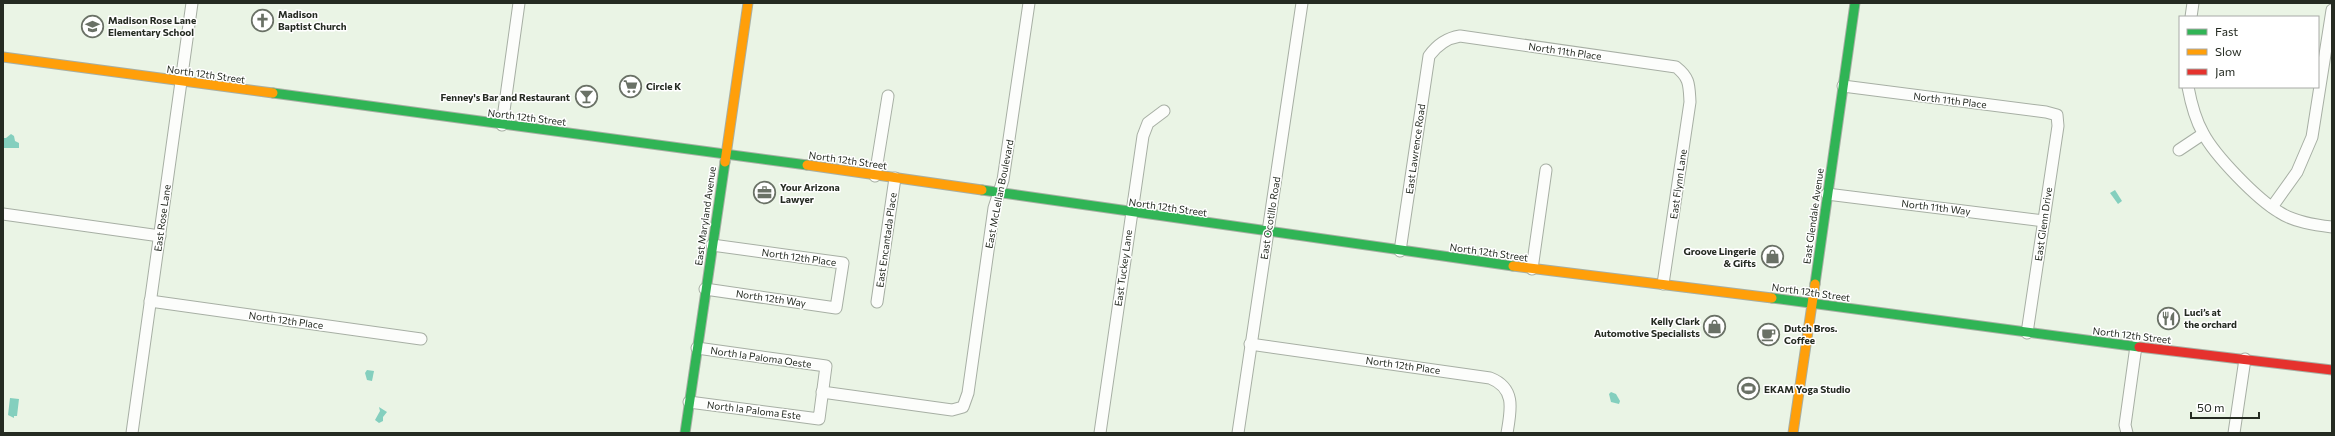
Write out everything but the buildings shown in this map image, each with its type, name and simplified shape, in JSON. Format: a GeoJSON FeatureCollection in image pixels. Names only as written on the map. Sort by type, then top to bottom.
{"type":"FeatureCollection","features":[{"type":"Feature","properties":{"kind":"street","name":"East Rose Lane"},"geometry":{"type":"LineString","coordinates":[[132,433],[192,3]]}},
{"type":"Feature","properties":{"kind":"street"},"geometry":{"type":"LineString","coordinates":[[502,125],[519,3]]}},
{"type":"Feature","properties":{"kind":"street","name":"East Maryland Avenue"},"geometry":{"type":"LineString","coordinates":[[685,433],[748,3]]}},
{"type":"Feature","properties":{"kind":"street","name":"East McLellan Boulevard"},"geometry":{"type":"LineString","coordinates":[[822,392],[952,410],[963,407],[968,392],[994,208],[1003,180],[1029,3]]}},
{"type":"Feature","properties":{"kind":"street","name":"East Ocotillo Road"},"geometry":{"type":"LineString","coordinates":[[1238,433],[1250,344],[1302,3]]}},
{"type":"Feature","properties":{"kind":"street","name":"East Glendale Avenue"},"geometry":{"type":"LineString","coordinates":[[1793,433],[1855,3]]}},
{"type":"Feature","properties":{"kind":"street"},"geometry":{"type":"LineString","coordinates":[[2191,16],[2193,3]]}},
{"type":"Feature","properties":{"kind":"street"},"geometry":{"type":"LineString","coordinates":[[2272,207],[2297,172],[2312,137],[2332,10]]}},
{"type":"Feature","properties":{"kind":"street","name":"North 11th Place"},"geometry":{"type":"LineString","coordinates":[[1434,48],[1451,38],[1460,36],[1676,67],[1686,75],[1690,84]]}},
{"type":"Feature","properties":{"kind":"street","name":"East Lawrence Road"},"geometry":{"type":"LineString","coordinates":[[1400,251],[1428,60],[1434,48]]}},
{"type":"Feature","properties":{"kind":"street","name":"North 12th Street"},"geometry":{"type":"LineString","coordinates":[[3,57],[502,125],[725,153],[999,194],[1532,269],[1663,284],[2027,333],[2332,370]]}},
{"type":"Feature","properties":{"kind":"street","name":"East Flynn Lane"},"geometry":{"type":"LineString","coordinates":[[1663,284],[1690,102],[1690,84]]}},
{"type":"Feature","properties":{"kind":"street","name":"North 11th Place"},"geometry":{"type":"LineString","coordinates":[[1843,86],[2046,112],[2057,115]]}},
{"type":"Feature","properties":{"kind":"street"},"geometry":{"type":"LineString","coordinates":[[2188,88],[2192,109],[2203,134],[2233,170],[2280,213],[2298,220],[2332,227]]}},
{"type":"Feature","properties":{"kind":"street"},"geometry":{"type":"LineString","coordinates":[[875,176],[888,96]]}},
{"type":"Feature","properties":{"kind":"street","name":"East Tuckey Lane"},"geometry":{"type":"LineString","coordinates":[[1100,433],[1143,136],[1148,123],[1164,111]]}},
{"type":"Feature","properties":{"kind":"street","name":"East Glenn Drive"},"geometry":{"type":"LineString","coordinates":[[2027,333],[2058,126],[2057,115]]}},
{"type":"Feature","properties":{"kind":"street"},"geometry":{"type":"LineString","coordinates":[[2179,150],[2203,134]]}},
{"type":"Feature","properties":{"kind":"street"},"geometry":{"type":"LineString","coordinates":[[1532,269],[1546,170]]}},
{"type":"Feature","properties":{"kind":"street","name":"East Encantada Place"},"geometry":{"type":"LineString","coordinates":[[877,302],[895,178]]}},
{"type":"Feature","properties":{"kind":"street","name":"North 11th Way"},"geometry":{"type":"LineString","coordinates":[[1827,194],[2044,221]]}},
{"type":"Feature","properties":{"kind":"street"},"geometry":{"type":"LineString","coordinates":[[3,214],[160,236]]}},
{"type":"Feature","properties":{"kind":"street","name":"North 12th Place"},"geometry":{"type":"LineString","coordinates":[[712,245],[843,263],[836,308]]}},
{"type":"Feature","properties":{"kind":"street","name":"North 12th Way"},"geometry":{"type":"LineString","coordinates":[[705,289],[836,308]]}},
{"type":"Feature","properties":{"kind":"street","name":"North 12th Place"},"geometry":{"type":"LineString","coordinates":[[150,301],[421,339]]}},
{"type":"Feature","properties":{"kind":"street","name":"North 12th Place"},"geometry":{"type":"LineString","coordinates":[[1250,344],[1490,378],[1498,381],[1507,390],[1512,401],[1507,433]]}},
{"type":"Feature","properties":{"kind":"street"},"geometry":{"type":"LineString","coordinates":[[2127,433],[2125,425],[2136,346]]}},
{"type":"Feature","properties":{"kind":"street","name":"North la Paloma Oeste"},"geometry":{"type":"LineString","coordinates":[[697,348],[826,366],[822,392]]}},
{"type":"Feature","properties":{"kind":"street"},"geometry":{"type":"LineString","coordinates":[[2234,433],[2244,359]]}},
{"type":"Feature","properties":{"kind":"street","name":"North la Paloma Este"},"geometry":{"type":"LineString","coordinates":[[689,402],[819,419],[822,392]]}},
{"type":"Feature","properties":{"kind":"water"},"geometry":{"type":"Polygon","coordinates":[[[11,134],[14,136],[15,141],[19,143],[19,148],[3,148],[3,138],[6,138],[11,134]]]}},
{"type":"Feature","properties":{"kind":"water"},"geometry":{"type":"Polygon","coordinates":[[[2115,190],[2122,201],[2118,204],[2110,193],[2115,190]]]}},
{"type":"Feature","properties":{"kind":"water"},"geometry":{"type":"Polygon","coordinates":[[[367,370],[374,371],[372,381],[367,380],[365,373],[367,370]]]}},
{"type":"Feature","properties":{"kind":"water"},"geometry":{"type":"Polygon","coordinates":[[[1611,392],[1616,394],[1620,401],[1619,404],[1611,402],[1609,394],[1611,392]]]}},
{"type":"Feature","properties":{"kind":"water"},"geometry":{"type":"Polygon","coordinates":[[[10,398],[19,399],[17,416],[14,416],[14,418],[8,415],[10,398]]]}},
{"type":"Feature","properties":{"kind":"water"},"geometry":{"type":"Polygon","coordinates":[[[379,407],[387,412],[383,417],[383,421],[379,423],[375,420],[380,411],[379,407]]]}},
{"type":"Feature","properties":{"kind":"traffic: fast"},"geometry":{"type":"LineString","coordinates":[[1815,284],[1855,3]]}},
{"type":"Feature","properties":{"kind":"traffic: fast"},"geometry":{"type":"LineString","coordinates":[[273,93],[807,165]]}},
{"type":"Feature","properties":{"kind":"traffic: fast"},"geometry":{"type":"LineString","coordinates":[[685,433],[725,162]]}},
{"type":"Feature","properties":{"kind":"traffic: fast"},"geometry":{"type":"LineString","coordinates":[[982,190],[1513,266]]}},
{"type":"Feature","properties":{"kind":"traffic: fast"},"geometry":{"type":"LineString","coordinates":[[1772,298],[2139,347]]}},
{"type":"Feature","properties":{"kind":"traffic: slow"},"geometry":{"type":"LineString","coordinates":[[725,162],[748,3]]}},
{"type":"Feature","properties":{"kind":"traffic: slow"},"geometry":{"type":"LineString","coordinates":[[3,57],[273,93]]}},
{"type":"Feature","properties":{"kind":"traffic: slow"},"geometry":{"type":"LineString","coordinates":[[807,165],[982,190]]}},
{"type":"Feature","properties":{"kind":"traffic: slow"},"geometry":{"type":"LineString","coordinates":[[1513,266],[1772,298]]}},
{"type":"Feature","properties":{"kind":"traffic: slow"},"geometry":{"type":"LineString","coordinates":[[1793,433],[1815,284]]}},
{"type":"Feature","properties":{"kind":"traffic: jam"},"geometry":{"type":"LineString","coordinates":[[2139,347],[2332,370]]}},
{"type":"Feature","properties":{"kind":"place","name":"Madison Baptist Church"},"geometry":{"type":"Point","coordinates":[263,20]}},
{"type":"Feature","properties":{"kind":"place","name":"Madison Rose Lane Elementary School"},"geometry":{"type":"Point","coordinates":[92,26]}},
{"type":"Feature","properties":{"kind":"place","name":"Circle K"},"geometry":{"type":"Point","coordinates":[631,86]}},
{"type":"Feature","properties":{"kind":"place","name":"Fenney's Bar and Restaurant"},"geometry":{"type":"Point","coordinates":[586,97]}},
{"type":"Feature","properties":{"kind":"place","name":"Your Arizona Lawyer"},"geometry":{"type":"Point","coordinates":[765,193]}},
{"type":"Feature","properties":{"kind":"place","name":"Groove Lingerie & Gifts"},"geometry":{"type":"Point","coordinates":[1772,257]}},
{"type":"Feature","properties":{"kind":"place","name":"Luci’s at the orchard"},"geometry":{"type":"Point","coordinates":[2169,318]}},
{"type":"Feature","properties":{"kind":"place","name":"Kelly Clark Automotive Specialists"},"geometry":{"type":"Point","coordinates":[1715,327]}},
{"type":"Feature","properties":{"kind":"place","name":"Dutch Bros. Coffee"},"geometry":{"type":"Point","coordinates":[1768,334]}},
{"type":"Feature","properties":{"kind":"place","name":"EKAM Yoga Studio"},"geometry":{"type":"Point","coordinates":[1748,389]}}]}
